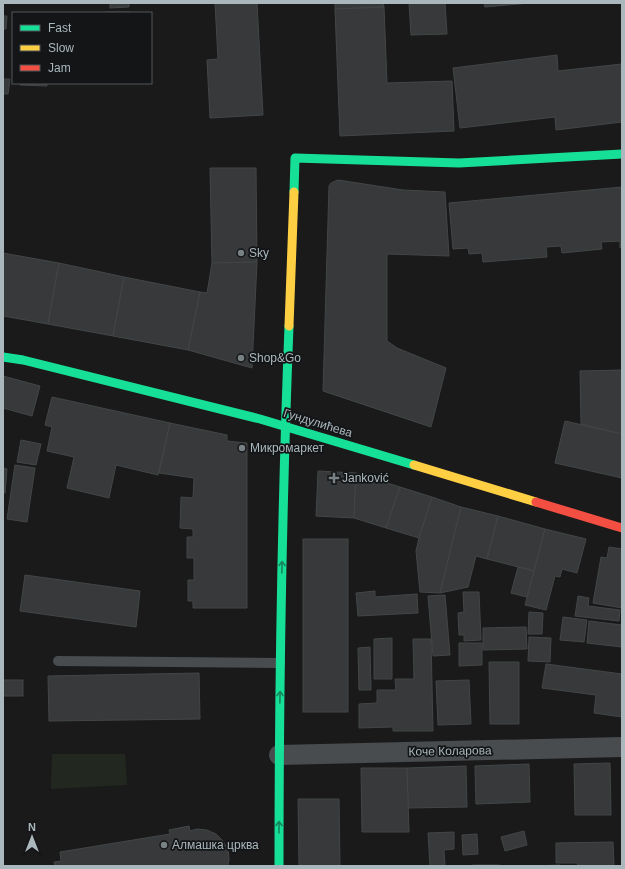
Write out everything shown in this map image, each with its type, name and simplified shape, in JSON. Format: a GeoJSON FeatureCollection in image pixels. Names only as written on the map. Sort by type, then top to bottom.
{"type":"FeatureCollection","features":[{"type":"Feature","properties":{"kind":"street"},"geometry":{"type":"LineString","coordinates":[[279,866],[280,663],[284,426],[295,158],[459,162],[622,154]]}},
{"type":"Feature","properties":{"kind":"street","name":"Гундулићева"},"geometry":{"type":"LineString","coordinates":[[3,357],[22,360],[134,387],[284,426],[622,528]]}},
{"type":"Feature","properties":{"kind":"street","name":"Коче Коларова"},"geometry":{"type":"LineString","coordinates":[[279,754],[622,747]]}},
{"type":"Feature","properties":{"kind":"lane"},"geometry":{"type":"LineString","coordinates":[[58,661],[280,663]]}},
{"type":"Feature","properties":{"kind":"shaded area"},"geometry":{"type":"Polygon","coordinates":[[[52,754],[125,754],[127,785],[51,789],[52,754]]]}},
{"type":"Feature","properties":{"kind":"building"},"geometry":{"type":"Polygon","coordinates":[[[110,3],[129,3],[129,7],[110,8],[110,3]]]}},
{"type":"Feature","properties":{"kind":"building"},"geometry":{"type":"Polygon","coordinates":[[[215,3],[257,3],[263,115],[210,118],[207,60],[218,59],[215,3]]]}},
{"type":"Feature","properties":{"kind":"building"},"geometry":{"type":"Polygon","coordinates":[[[335,3],[383,3],[384,7],[335,9],[335,3]]]}},
{"type":"Feature","properties":{"kind":"building"},"geometry":{"type":"Polygon","coordinates":[[[409,3],[445,3],[447,34],[411,35],[409,3]]]}},
{"type":"Feature","properties":{"kind":"building"},"geometry":{"type":"Polygon","coordinates":[[[484,3],[530,3],[485,7],[484,3]]]}},
{"type":"Feature","properties":{"kind":"building"},"geometry":{"type":"Polygon","coordinates":[[[384,7],[387,83],[452,81],[454,131],[340,136],[335,9],[384,7]]]}},
{"type":"Feature","properties":{"kind":"building"},"geometry":{"type":"Polygon","coordinates":[[[3,16],[7,16],[6,29],[3,29],[3,16]]]}},
{"type":"Feature","properties":{"kind":"building"},"geometry":{"type":"Polygon","coordinates":[[[557,55],[558,71],[622,64],[622,122],[556,130],[555,117],[460,128],[453,68],[557,55]]]}},
{"type":"Feature","properties":{"kind":"building"},"geometry":{"type":"Polygon","coordinates":[[[3,79],[10,79],[8,94],[3,94],[3,79]]]}},
{"type":"Feature","properties":{"kind":"building"},"geometry":{"type":"Polygon","coordinates":[[[47,84],[47,86],[20,85],[47,84]]]}},
{"type":"Feature","properties":{"kind":"building"},"geometry":{"type":"Polygon","coordinates":[[[210,168],[256,168],[257,262],[212,263],[210,168]]]}},
{"type":"Feature","properties":{"kind":"building"},"geometry":{"type":"Polygon","coordinates":[[[338,180],[403,190],[445,192],[449,256],[387,254],[387,341],[397,348],[446,368],[431,427],[323,391],[329,186],[331,183],[338,180]]]}},
{"type":"Feature","properties":{"kind":"building"},"geometry":{"type":"Polygon","coordinates":[[[622,187],[622,247],[620,248],[620,241],[601,242],[602,249],[562,253],[561,246],[546,247],[547,257],[483,262],[482,253],[469,254],[468,248],[453,249],[449,203],[622,187]]]}},
{"type":"Feature","properties":{"kind":"building"},"geometry":{"type":"Polygon","coordinates":[[[3,253],[59,263],[48,324],[3,316],[3,253]]]}},
{"type":"Feature","properties":{"kind":"building"},"geometry":{"type":"Polygon","coordinates":[[[257,262],[252,368],[188,350],[200,292],[207,293],[212,263],[257,262]]]}},
{"type":"Feature","properties":{"kind":"building"},"geometry":{"type":"Polygon","coordinates":[[[59,263],[124,277],[113,336],[48,324],[59,263]]]}},
{"type":"Feature","properties":{"kind":"building"},"geometry":{"type":"Polygon","coordinates":[[[124,277],[200,292],[188,350],[113,336],[124,277]]]}},
{"type":"Feature","properties":{"kind":"building"},"geometry":{"type":"Polygon","coordinates":[[[622,370],[622,434],[581,424],[580,371],[622,370]]]}},
{"type":"Feature","properties":{"kind":"building"},"geometry":{"type":"Polygon","coordinates":[[[3,376],[40,386],[32,416],[3,408],[3,376]]]}},
{"type":"Feature","properties":{"kind":"building"},"geometry":{"type":"Polygon","coordinates":[[[52,397],[170,423],[158,475],[116,465],[109,498],[67,488],[74,457],[47,451],[52,427],[45,425],[52,397]]]}},
{"type":"Feature","properties":{"kind":"building"},"geometry":{"type":"Polygon","coordinates":[[[565,421],[622,434],[622,478],[555,463],[565,421]]]}},
{"type":"Feature","properties":{"kind":"building"},"geometry":{"type":"Polygon","coordinates":[[[170,423],[227,435],[227,441],[247,443],[247,608],[193,608],[193,601],[188,601],[188,580],[194,580],[194,558],[187,558],[187,537],[193,537],[193,529],[180,528],[181,497],[193,498],[194,478],[159,473],[170,423]]]}},
{"type":"Feature","properties":{"kind":"building"},"geometry":{"type":"Polygon","coordinates":[[[21,440],[41,444],[36,465],[17,462],[21,440]]]}},
{"type":"Feature","properties":{"kind":"building"},"geometry":{"type":"Polygon","coordinates":[[[15,465],[35,468],[27,522],[7,519],[15,465]]]}},
{"type":"Feature","properties":{"kind":"building"},"geometry":{"type":"Polygon","coordinates":[[[3,468],[7,469],[5,493],[3,493],[3,468]]]}},
{"type":"Feature","properties":{"kind":"building"},"geometry":{"type":"Polygon","coordinates":[[[318,471],[356,473],[354,518],[316,516],[318,471]]]}},
{"type":"Feature","properties":{"kind":"building"},"geometry":{"type":"Polygon","coordinates":[[[356,473],[400,487],[386,528],[354,518],[356,473]]]}},
{"type":"Feature","properties":{"kind":"building"},"geometry":{"type":"Polygon","coordinates":[[[400,487],[432,497],[419,538],[386,528],[400,487]]]}},
{"type":"Feature","properties":{"kind":"building"},"geometry":{"type":"Polygon","coordinates":[[[432,497],[461,507],[440,593],[420,592],[416,551],[432,497]]]}},
{"type":"Feature","properties":{"kind":"building"},"geometry":{"type":"Polygon","coordinates":[[[461,507],[498,516],[487,559],[476,556],[468,587],[440,593],[461,507]]]}},
{"type":"Feature","properties":{"kind":"building"},"geometry":{"type":"Polygon","coordinates":[[[498,516],[545,529],[534,571],[487,559],[498,516]]]}},
{"type":"Feature","properties":{"kind":"building"},"geometry":{"type":"Polygon","coordinates":[[[545,529],[586,539],[577,573],[562,569],[560,577],[555,576],[546,610],[525,605],[545,529]]]}},
{"type":"Feature","properties":{"kind":"building"},"geometry":{"type":"Polygon","coordinates":[[[303,539],[348,539],[348,712],[303,712],[303,539]]]}},
{"type":"Feature","properties":{"kind":"building"},"geometry":{"type":"Polygon","coordinates":[[[609,547],[622,549],[622,608],[593,603],[601,557],[607,558],[609,547]]]}},
{"type":"Feature","properties":{"kind":"building"},"geometry":{"type":"Polygon","coordinates":[[[518,567],[534,571],[527,597],[511,593],[518,567]]]}},
{"type":"Feature","properties":{"kind":"building"},"geometry":{"type":"Polygon","coordinates":[[[25,575],[140,591],[136,627],[20,611],[25,575]]]}},
{"type":"Feature","properties":{"kind":"building"},"geometry":{"type":"Polygon","coordinates":[[[375,591],[375,597],[417,594],[418,613],[358,616],[356,593],[375,591]]]}},
{"type":"Feature","properties":{"kind":"building"},"geometry":{"type":"Polygon","coordinates":[[[463,592],[479,592],[481,640],[464,641],[464,635],[459,635],[458,613],[464,612],[463,592]]]}},
{"type":"Feature","properties":{"kind":"building"},"geometry":{"type":"Polygon","coordinates":[[[445,595],[450,655],[433,656],[428,596],[445,595]]]}},
{"type":"Feature","properties":{"kind":"building"},"geometry":{"type":"Polygon","coordinates":[[[578,596],[589,598],[588,606],[620,610],[619,621],[575,616],[578,596]]]}},
{"type":"Feature","properties":{"kind":"building"},"geometry":{"type":"Polygon","coordinates":[[[529,612],[543,613],[542,634],[528,634],[529,612]]]}},
{"type":"Feature","properties":{"kind":"building"},"geometry":{"type":"Polygon","coordinates":[[[563,617],[587,620],[584,642],[560,640],[563,617]]]}},
{"type":"Feature","properties":{"kind":"building"},"geometry":{"type":"Polygon","coordinates":[[[589,621],[622,625],[622,647],[587,643],[589,621]]]}},
{"type":"Feature","properties":{"kind":"building"},"geometry":{"type":"Polygon","coordinates":[[[526,627],[527,649],[483,650],[483,628],[526,627]]]}},
{"type":"Feature","properties":{"kind":"building"},"geometry":{"type":"Polygon","coordinates":[[[529,637],[551,638],[550,662],[528,661],[529,637]]]}},
{"type":"Feature","properties":{"kind":"building"},"geometry":{"type":"Polygon","coordinates":[[[392,638],[392,679],[374,679],[374,639],[392,638]]]}},
{"type":"Feature","properties":{"kind":"building"},"geometry":{"type":"Polygon","coordinates":[[[413,639],[431,639],[433,731],[393,731],[393,727],[359,728],[359,704],[377,703],[377,690],[396,690],[395,679],[414,679],[413,639]]]}},
{"type":"Feature","properties":{"kind":"building"},"geometry":{"type":"Polygon","coordinates":[[[459,643],[482,643],[482,665],[459,666],[459,643]]]}},
{"type":"Feature","properties":{"kind":"building"},"geometry":{"type":"Polygon","coordinates":[[[370,647],[371,690],[359,690],[358,648],[370,647]]]}},
{"type":"Feature","properties":{"kind":"building"},"geometry":{"type":"Polygon","coordinates":[[[489,662],[519,662],[519,724],[490,724],[489,662]]]}},
{"type":"Feature","properties":{"kind":"building"},"geometry":{"type":"Polygon","coordinates":[[[546,664],[622,674],[622,717],[594,713],[596,695],[542,688],[546,664]]]}},
{"type":"Feature","properties":{"kind":"building"},"geometry":{"type":"Polygon","coordinates":[[[199,673],[200,719],[49,721],[48,676],[199,673]]]}},
{"type":"Feature","properties":{"kind":"building"},"geometry":{"type":"Polygon","coordinates":[[[3,680],[23,680],[23,696],[3,696],[3,680]]]}},
{"type":"Feature","properties":{"kind":"building"},"geometry":{"type":"Polygon","coordinates":[[[469,680],[471,724],[438,725],[436,681],[469,680]]]}},
{"type":"Feature","properties":{"kind":"building"},"geometry":{"type":"Polygon","coordinates":[[[610,763],[611,815],[575,815],[574,764],[610,763]]]}},
{"type":"Feature","properties":{"kind":"building"},"geometry":{"type":"Polygon","coordinates":[[[529,764],[530,802],[476,804],[475,766],[529,764]]]}},
{"type":"Feature","properties":{"kind":"building"},"geometry":{"type":"Polygon","coordinates":[[[466,766],[467,807],[408,808],[407,768],[466,766]]]}},
{"type":"Feature","properties":{"kind":"building"},"geometry":{"type":"Polygon","coordinates":[[[361,768],[407,768],[409,832],[362,832],[361,768]]]}},
{"type":"Feature","properties":{"kind":"building"},"geometry":{"type":"Polygon","coordinates":[[[298,799],[339,799],[340,866],[299,866],[298,799]]]}},
{"type":"Feature","properties":{"kind":"building","name":"Алмашка црква"},"geometry":{"type":"Polygon","coordinates":[[[189,826],[190,831],[197,829],[207,830],[216,834],[223,841],[228,850],[228,866],[55,866],[54,862],[61,861],[60,852],[170,834],[169,830],[189,826]]]}},
{"type":"Feature","properties":{"kind":"building"},"geometry":{"type":"Polygon","coordinates":[[[524,831],[527,845],[505,851],[501,837],[524,831]]]}},
{"type":"Feature","properties":{"kind":"building"},"geometry":{"type":"Polygon","coordinates":[[[454,832],[454,849],[444,850],[445,866],[430,866],[428,833],[454,832]]]}},
{"type":"Feature","properties":{"kind":"building"},"geometry":{"type":"Polygon","coordinates":[[[477,834],[478,854],[463,855],[462,835],[477,834]]]}},
{"type":"Feature","properties":{"kind":"building"},"geometry":{"type":"Polygon","coordinates":[[[613,842],[614,866],[578,866],[577,863],[556,863],[556,843],[613,842]]]}},
{"type":"Feature","properties":{"kind":"building"},"geometry":{"type":"Polygon","coordinates":[[[499,865],[499,866],[473,866],[499,865]]]}},
{"type":"Feature","properties":{"kind":"building"},"geometry":{"type":"Polygon","coordinates":[[[560,865],[560,866],[534,866],[560,865]]]}},
{"type":"Feature","properties":{"kind":"traffic: fast"},"geometry":{"type":"LineString","coordinates":[[294,192],[295,158],[459,163],[622,154]]}},
{"type":"Feature","properties":{"kind":"traffic: fast"},"geometry":{"type":"LineString","coordinates":[[279,866],[281,596],[289,326]]}},
{"type":"Feature","properties":{"kind":"traffic: fast"},"geometry":{"type":"LineString","coordinates":[[3,357],[23,360],[260,419],[414,465]]}},
{"type":"Feature","properties":{"kind":"traffic: slow"},"geometry":{"type":"LineString","coordinates":[[289,326],[294,192]]}},
{"type":"Feature","properties":{"kind":"traffic: slow"},"geometry":{"type":"LineString","coordinates":[[414,465],[536,502]]}},
{"type":"Feature","properties":{"kind":"traffic: jam"},"geometry":{"type":"LineString","coordinates":[[536,502],[622,528]]}},
{"type":"Feature","properties":{"kind":"place","name":"Sky"},"geometry":{"type":"Point","coordinates":[241,253]}},
{"type":"Feature","properties":{"kind":"place","name":"Shop&Go"},"geometry":{"type":"Point","coordinates":[241,358]}},
{"type":"Feature","properties":{"kind":"place","name":"Микромаркет"},"geometry":{"type":"Point","coordinates":[242,448]}},
{"type":"Feature","properties":{"kind":"place","name":"Janković"},"geometry":{"type":"Point","coordinates":[334,478]}},
{"type":"Feature","properties":{"kind":"place","name":"Алмашка црква"},"geometry":{"type":"Point","coordinates":[164,845]}}]}
